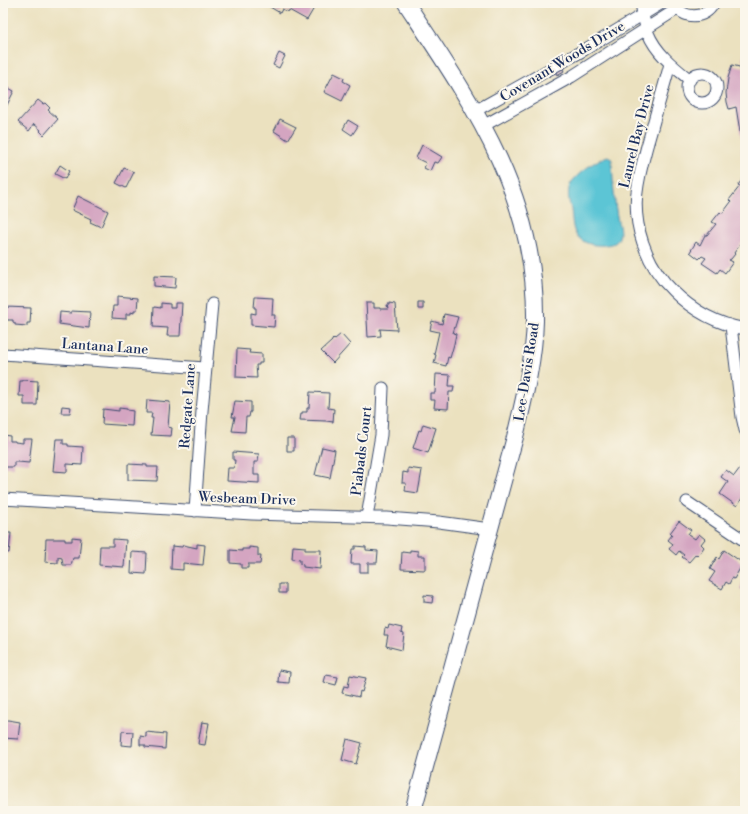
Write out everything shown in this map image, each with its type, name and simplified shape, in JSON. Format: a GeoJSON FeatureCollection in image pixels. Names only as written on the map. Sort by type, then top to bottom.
{"type":"FeatureCollection","features":[{"type":"Feature","properties":{"kind":"main road","name":"Lee-Davis Road"},"geometry":{"type":"LineString","coordinates":[[406,3],[451,71],[475,111],[504,167],[516,196],[525,227],[535,295],[534,341],[527,388],[413,811]]}},
{"type":"Feature","properties":{"kind":"street"},"geometry":{"type":"LineString","coordinates":[[641,3],[646,28],[653,43],[670,64],[690,80]]}},
{"type":"Feature","properties":{"kind":"street","name":"Covenant Woods Drive"},"geometry":{"type":"LineString","coordinates":[[475,111],[662,3]]}},
{"type":"Feature","properties":{"kind":"street","name":"Covenant Woods Drive"},"geometry":{"type":"LineString","coordinates":[[483,126],[571,77],[646,28],[675,6],[683,14],[698,16],[711,9],[714,3]]}},
{"type":"Feature","properties":{"kind":"street","name":"Laurel Bay Drive"},"geometry":{"type":"LineString","coordinates":[[670,64],[644,157],[638,186],[637,200],[639,230],[649,258],[668,286],[682,300],[700,313],[731,326],[745,329]]}},
{"type":"Feature","properties":{"kind":"street","name":"Redgate Lane"},"geometry":{"type":"LineString","coordinates":[[195,511],[205,368],[212,304]]}},
{"type":"Feature","properties":{"kind":"street"},"geometry":{"type":"LineString","coordinates":[[731,326],[743,426],[745,430]]}},
{"type":"Feature","properties":{"kind":"street","name":"Lantana Lane"},"geometry":{"type":"LineString","coordinates":[[3,354],[205,368]]}},
{"type":"Feature","properties":{"kind":"street","name":"Piabads Court"},"geometry":{"type":"LineString","coordinates":[[367,517],[382,435],[383,388]]}},
{"type":"Feature","properties":{"kind":"street","name":"Wesbeam Drive"},"geometry":{"type":"LineString","coordinates":[[3,499],[195,511],[367,517],[439,522],[490,529]]}},
{"type":"Feature","properties":{"kind":"street"},"geometry":{"type":"LineString","coordinates":[[687,502],[745,541]]}},
{"type":"Feature","properties":{"kind":"water"},"geometry":{"type":"Polygon","coordinates":[[[608,156],[612,161],[620,235],[614,243],[593,245],[581,240],[575,233],[568,194],[569,188],[581,172],[598,160],[608,156]]]}},
{"type":"Feature","properties":{"kind":"building"},"geometry":{"type":"Polygon","coordinates":[[[265,3],[293,3],[291,6],[295,9],[298,3],[317,3],[307,20],[289,10],[288,12],[282,9],[280,13],[265,3]]]}},
{"type":"Feature","properties":{"kind":"building"},"geometry":{"type":"Polygon","coordinates":[[[745,50],[745,62],[742,60],[745,50]]]}},
{"type":"Feature","properties":{"kind":"building"},"geometry":{"type":"Polygon","coordinates":[[[279,53],[285,56],[279,68],[273,65],[279,53]]]}},
{"type":"Feature","properties":{"kind":"building"},"geometry":{"type":"Polygon","coordinates":[[[744,63],[745,166],[743,166],[741,148],[743,148],[743,138],[741,138],[736,107],[729,109],[726,93],[732,65],[743,68],[744,63]]]}},
{"type":"Feature","properties":{"kind":"building"},"geometry":{"type":"Polygon","coordinates":[[[560,64],[564,71],[557,75],[553,68],[560,64]]]}},
{"type":"Feature","properties":{"kind":"building"},"geometry":{"type":"Polygon","coordinates":[[[334,73],[344,78],[343,81],[350,85],[342,101],[324,92],[334,73]]]}},
{"type":"Feature","properties":{"kind":"building"},"geometry":{"type":"Polygon","coordinates":[[[3,85],[14,91],[5,109],[3,108],[3,85]]]}},
{"type":"Feature","properties":{"kind":"building"},"geometry":{"type":"Polygon","coordinates":[[[38,100],[43,104],[45,103],[50,108],[48,110],[58,119],[44,135],[34,124],[29,131],[18,122],[38,100]]]}},
{"type":"Feature","properties":{"kind":"building"},"geometry":{"type":"Polygon","coordinates":[[[280,119],[296,127],[288,140],[274,131],[280,119]]]}},
{"type":"Feature","properties":{"kind":"building"},"geometry":{"type":"Polygon","coordinates":[[[348,120],[358,126],[352,135],[343,129],[348,120]]]}},
{"type":"Feature","properties":{"kind":"building"},"geometry":{"type":"Polygon","coordinates":[[[422,145],[442,157],[438,163],[434,162],[430,171],[424,168],[426,163],[416,158],[422,145]]]}},
{"type":"Feature","properties":{"kind":"building"},"geometry":{"type":"Polygon","coordinates":[[[60,165],[69,171],[65,179],[55,174],[60,165]]]}},
{"type":"Feature","properties":{"kind":"building"},"geometry":{"type":"Polygon","coordinates":[[[124,168],[134,172],[126,188],[116,183],[124,168]]]}},
{"type":"Feature","properties":{"kind":"building"},"geometry":{"type":"Polygon","coordinates":[[[745,176],[745,243],[744,245],[741,243],[734,253],[735,254],[729,260],[733,262],[725,273],[720,269],[717,273],[702,263],[706,258],[702,256],[699,259],[690,252],[696,242],[700,245],[705,235],[707,235],[716,224],[712,222],[720,212],[722,214],[731,202],[729,200],[740,186],[738,185],[745,176]]]}},
{"type":"Feature","properties":{"kind":"building"},"geometry":{"type":"Polygon","coordinates":[[[78,196],[108,211],[101,227],[90,222],[91,219],[72,210],[78,196]]]}},
{"type":"Feature","properties":{"kind":"building"},"geometry":{"type":"Polygon","coordinates":[[[154,276],[176,277],[175,288],[154,286],[154,276]]]}},
{"type":"Feature","properties":{"kind":"building"},"geometry":{"type":"Polygon","coordinates":[[[117,296],[138,298],[137,310],[134,310],[134,313],[131,312],[131,314],[126,314],[126,319],[112,318],[113,306],[117,306],[117,296]]]}},
{"type":"Feature","properties":{"kind":"building"},"geometry":{"type":"Polygon","coordinates":[[[255,297],[273,298],[272,315],[275,315],[274,327],[251,325],[251,313],[256,314],[256,308],[254,308],[255,297]]]}},
{"type":"Feature","properties":{"kind":"building"},"geometry":{"type":"Polygon","coordinates":[[[418,302],[423,302],[423,309],[418,309],[418,302]]]}},
{"type":"Feature","properties":{"kind":"building"},"geometry":{"type":"Polygon","coordinates":[[[161,303],[170,304],[170,308],[175,308],[175,303],[182,303],[180,336],[167,336],[168,328],[153,327],[154,307],[161,308],[161,303]]]}},
{"type":"Feature","properties":{"kind":"building"},"geometry":{"type":"Polygon","coordinates":[[[366,303],[374,303],[374,308],[380,309],[388,309],[387,305],[389,305],[389,303],[395,304],[397,330],[380,329],[381,336],[368,337],[366,303]]]}},
{"type":"Feature","properties":{"kind":"building"},"geometry":{"type":"Polygon","coordinates":[[[6,307],[31,308],[30,323],[27,323],[27,326],[15,325],[13,320],[5,320],[6,307]]]}},
{"type":"Feature","properties":{"kind":"building"},"geometry":{"type":"Polygon","coordinates":[[[71,311],[90,312],[89,328],[59,324],[60,312],[71,313],[71,311]]]}},
{"type":"Feature","properties":{"kind":"building"},"geometry":{"type":"Polygon","coordinates":[[[444,314],[458,317],[453,333],[456,334],[454,344],[446,366],[434,363],[436,355],[434,354],[439,332],[430,330],[432,321],[442,324],[444,314]]]}},
{"type":"Feature","properties":{"kind":"building"},"geometry":{"type":"Polygon","coordinates":[[[341,334],[350,344],[333,363],[321,351],[334,338],[335,339],[341,334]]]}},
{"type":"Feature","properties":{"kind":"building"},"geometry":{"type":"Polygon","coordinates":[[[237,349],[250,350],[249,353],[262,354],[262,363],[256,365],[257,378],[236,377],[237,349]]]}},
{"type":"Feature","properties":{"kind":"building"},"geometry":{"type":"Polygon","coordinates":[[[436,374],[450,375],[449,386],[454,386],[453,392],[449,392],[448,409],[434,408],[435,400],[430,400],[430,393],[435,393],[436,374]]]}},
{"type":"Feature","properties":{"kind":"building"},"geometry":{"type":"Polygon","coordinates":[[[20,381],[38,381],[37,405],[24,405],[24,396],[19,396],[20,381]]]}},
{"type":"Feature","properties":{"kind":"building"},"geometry":{"type":"Polygon","coordinates":[[[310,392],[329,393],[328,408],[334,409],[333,422],[300,420],[302,412],[307,412],[307,408],[309,408],[310,392]]]}},
{"type":"Feature","properties":{"kind":"building"},"geometry":{"type":"Polygon","coordinates":[[[147,400],[170,402],[168,427],[172,428],[171,436],[151,435],[153,418],[151,418],[152,413],[146,413],[147,400]]]}},
{"type":"Feature","properties":{"kind":"building"},"geometry":{"type":"Polygon","coordinates":[[[235,401],[251,402],[251,412],[249,417],[246,417],[245,432],[232,431],[235,417],[232,417],[235,401]]]}},
{"type":"Feature","properties":{"kind":"building"},"geometry":{"type":"Polygon","coordinates":[[[62,406],[71,407],[70,413],[61,413],[62,406]]]}},
{"type":"Feature","properties":{"kind":"building"},"geometry":{"type":"Polygon","coordinates":[[[119,408],[133,411],[132,426],[102,424],[103,409],[119,411],[119,408]]]}},
{"type":"Feature","properties":{"kind":"building"},"geometry":{"type":"Polygon","coordinates":[[[423,424],[436,428],[428,453],[413,448],[419,430],[421,431],[423,424]]]}},
{"type":"Feature","properties":{"kind":"building"},"geometry":{"type":"Polygon","coordinates":[[[3,435],[10,436],[10,441],[15,442],[23,443],[23,439],[32,439],[29,463],[14,462],[14,467],[3,467],[3,435]]]}},
{"type":"Feature","properties":{"kind":"building"},"geometry":{"type":"Polygon","coordinates":[[[287,438],[294,438],[294,451],[287,451],[287,438]]]}},
{"type":"Feature","properties":{"kind":"building"},"geometry":{"type":"Polygon","coordinates":[[[56,439],[63,439],[63,444],[68,444],[68,446],[83,447],[82,465],[67,464],[67,472],[53,471],[56,439]]]}},
{"type":"Feature","properties":{"kind":"building"},"geometry":{"type":"Polygon","coordinates":[[[322,447],[335,450],[330,478],[315,475],[322,447]]]}},
{"type":"Feature","properties":{"kind":"building"},"geometry":{"type":"Polygon","coordinates":[[[233,452],[259,454],[258,462],[254,462],[254,475],[259,475],[259,483],[227,481],[228,468],[234,468],[235,460],[233,460],[233,452]]]}},
{"type":"Feature","properties":{"kind":"building"},"geometry":{"type":"Polygon","coordinates":[[[128,464],[158,467],[157,481],[128,480],[128,464]]]}},
{"type":"Feature","properties":{"kind":"building"},"geometry":{"type":"Polygon","coordinates":[[[408,468],[422,470],[418,493],[405,491],[406,483],[402,483],[403,472],[408,473],[408,468]]]}},
{"type":"Feature","properties":{"kind":"building"},"geometry":{"type":"Polygon","coordinates":[[[740,468],[745,471],[745,496],[744,495],[737,506],[720,494],[728,482],[721,477],[726,470],[734,476],[740,468]]]}},
{"type":"Feature","properties":{"kind":"building"},"geometry":{"type":"Polygon","coordinates":[[[679,521],[691,530],[688,534],[695,539],[699,534],[705,539],[701,544],[704,547],[698,556],[696,554],[689,562],[682,557],[684,555],[679,551],[676,555],[669,549],[673,544],[668,540],[672,535],[670,533],[679,521]]]}},
{"type":"Feature","properties":{"kind":"building"},"geometry":{"type":"Polygon","coordinates":[[[3,533],[11,533],[9,553],[3,552],[3,533]]]}},
{"type":"Feature","properties":{"kind":"building"},"geometry":{"type":"Polygon","coordinates":[[[72,537],[81,538],[79,558],[73,558],[71,565],[63,565],[62,558],[58,557],[58,563],[45,562],[46,539],[65,539],[65,541],[72,541],[72,537]]]}},
{"type":"Feature","properties":{"kind":"building"},"geometry":{"type":"Polygon","coordinates":[[[113,539],[126,540],[124,567],[99,565],[100,546],[113,546],[113,539]]]}},
{"type":"Feature","properties":{"kind":"building"},"geometry":{"type":"Polygon","coordinates":[[[197,544],[205,545],[203,565],[183,563],[183,570],[171,569],[172,546],[182,547],[183,545],[197,548],[197,544]]]}},
{"type":"Feature","properties":{"kind":"building"},"geometry":{"type":"Polygon","coordinates":[[[293,546],[305,547],[305,550],[321,550],[320,569],[303,567],[303,565],[300,564],[300,560],[292,559],[293,546]]]}},
{"type":"Feature","properties":{"kind":"building"},"geometry":{"type":"Polygon","coordinates":[[[355,546],[366,547],[366,550],[378,551],[377,563],[368,563],[368,572],[360,572],[360,564],[351,564],[352,549],[355,549],[355,546]]]}},
{"type":"Feature","properties":{"kind":"building"},"geometry":{"type":"Polygon","coordinates":[[[249,547],[258,548],[258,556],[261,556],[260,564],[248,564],[248,568],[241,568],[241,564],[230,563],[230,550],[242,551],[242,549],[249,549],[249,547]]]}},
{"type":"Feature","properties":{"kind":"building"},"geometry":{"type":"Polygon","coordinates":[[[410,550],[418,551],[418,556],[425,556],[425,570],[401,569],[402,552],[410,553],[410,550]]]}},
{"type":"Feature","properties":{"kind":"building"},"geometry":{"type":"Polygon","coordinates":[[[724,550],[743,563],[734,579],[732,578],[729,584],[726,582],[722,589],[709,581],[715,572],[710,569],[717,557],[719,559],[724,550]]]}},
{"type":"Feature","properties":{"kind":"building"},"geometry":{"type":"Polygon","coordinates":[[[132,552],[147,553],[146,574],[131,573],[132,552]]]}},
{"type":"Feature","properties":{"kind":"building"},"geometry":{"type":"Polygon","coordinates":[[[743,581],[745,582],[745,591],[740,589],[743,581]]]}},
{"type":"Feature","properties":{"kind":"building"},"geometry":{"type":"Polygon","coordinates":[[[279,584],[286,584],[286,593],[279,593],[279,584]]]}},
{"type":"Feature","properties":{"kind":"building"},"geometry":{"type":"Polygon","coordinates":[[[745,591],[745,599],[742,598],[745,591]]]}},
{"type":"Feature","properties":{"kind":"building"},"geometry":{"type":"Polygon","coordinates":[[[424,595],[433,596],[432,603],[424,602],[424,595]]]}},
{"type":"Feature","properties":{"kind":"building"},"geometry":{"type":"Polygon","coordinates":[[[389,625],[402,628],[401,633],[404,634],[402,650],[386,646],[388,635],[384,635],[385,628],[388,629],[389,625]]]}},
{"type":"Feature","properties":{"kind":"building"},"geometry":{"type":"Polygon","coordinates":[[[279,670],[290,672],[289,683],[278,682],[279,670]]]}},
{"type":"Feature","properties":{"kind":"building"},"geometry":{"type":"Polygon","coordinates":[[[326,675],[338,677],[336,685],[324,682],[326,675]]]}},
{"type":"Feature","properties":{"kind":"building"},"geometry":{"type":"Polygon","coordinates":[[[350,675],[366,678],[359,697],[342,693],[344,686],[348,687],[350,675]]]}},
{"type":"Feature","properties":{"kind":"building"},"geometry":{"type":"Polygon","coordinates":[[[8,720],[20,722],[18,739],[3,738],[3,721],[8,720]]]}},
{"type":"Feature","properties":{"kind":"building"},"geometry":{"type":"Polygon","coordinates":[[[202,722],[209,723],[205,745],[198,744],[202,722]]]}},
{"type":"Feature","properties":{"kind":"building"},"geometry":{"type":"Polygon","coordinates":[[[122,731],[133,732],[132,746],[121,745],[122,731]]]}},
{"type":"Feature","properties":{"kind":"building"},"geometry":{"type":"Polygon","coordinates":[[[146,732],[166,734],[165,749],[140,745],[140,736],[146,737],[146,732]]]}},
{"type":"Feature","properties":{"kind":"building"},"geometry":{"type":"Polygon","coordinates":[[[347,739],[362,743],[356,764],[342,760],[347,739]]]}}]}
